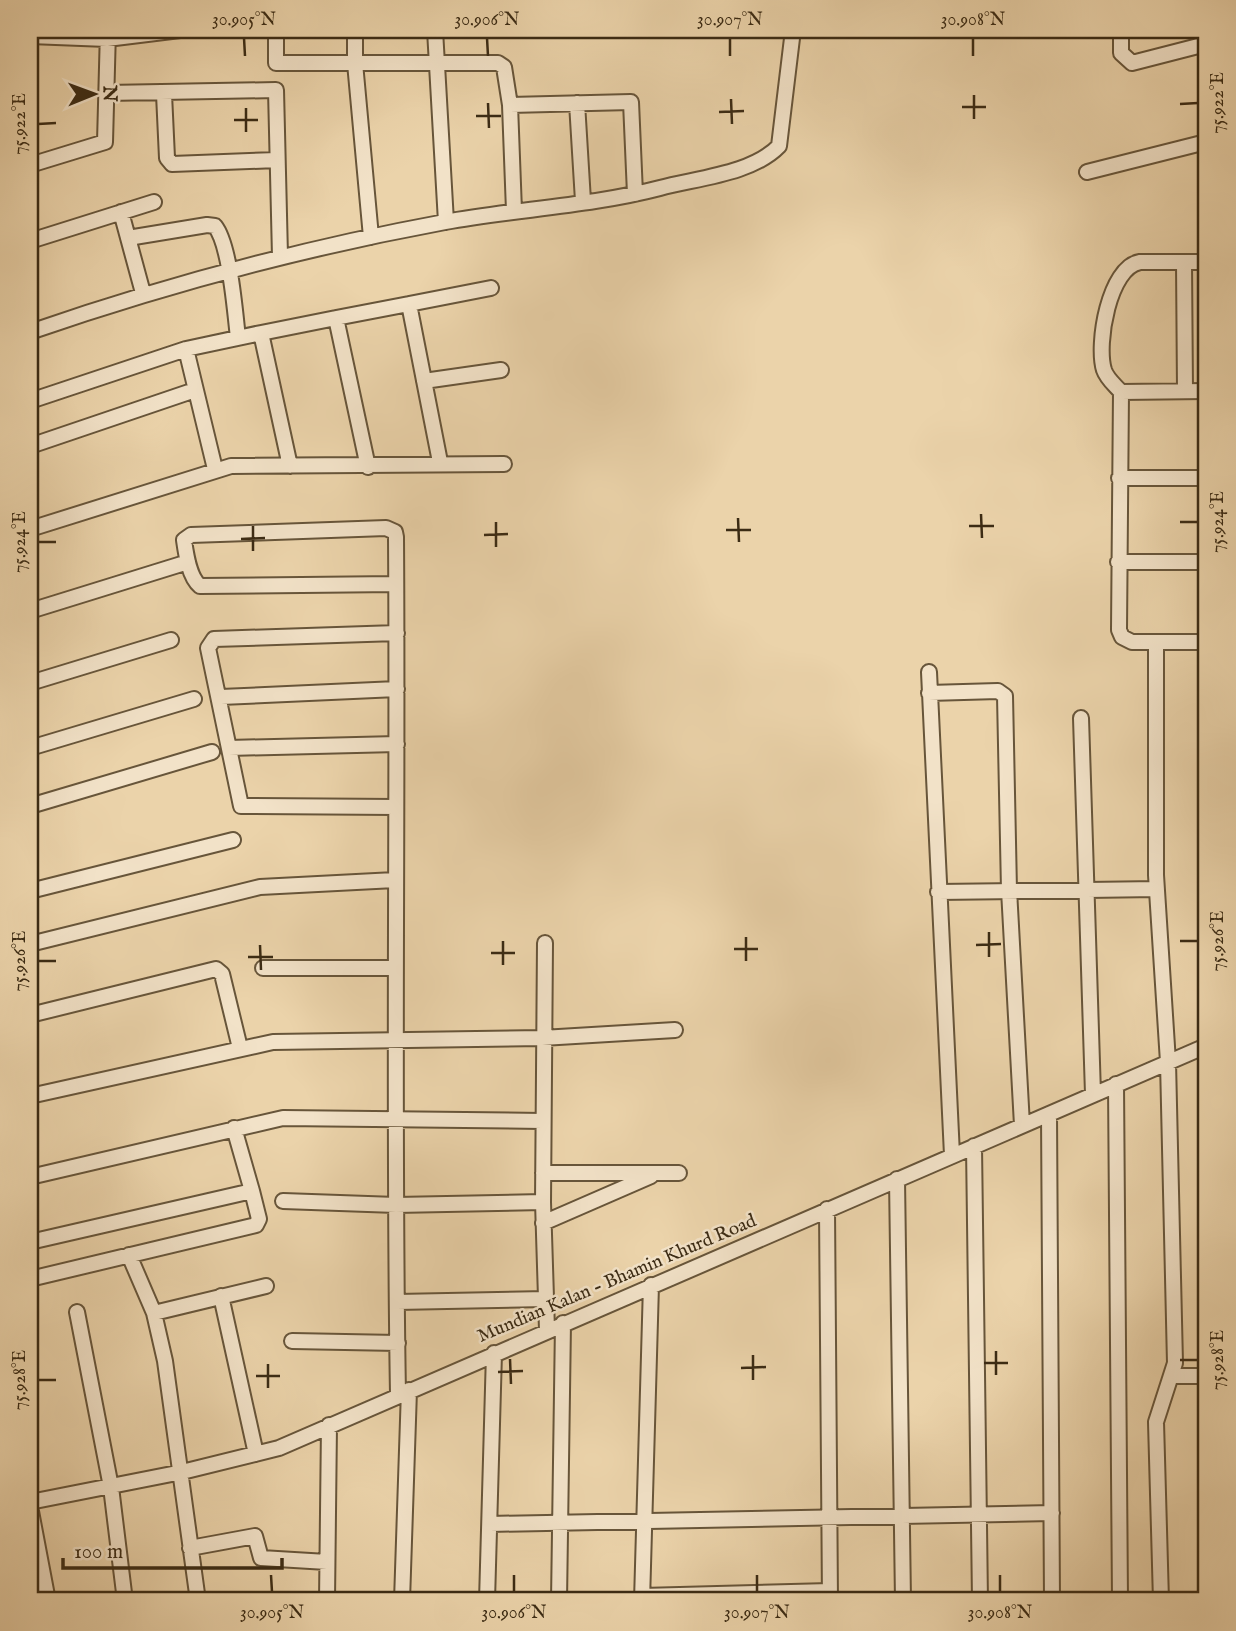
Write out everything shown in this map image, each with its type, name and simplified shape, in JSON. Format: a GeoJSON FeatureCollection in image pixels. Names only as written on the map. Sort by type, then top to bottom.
{"type":"FeatureCollection","features":[{"type":"Feature","properties":{"kind":"street"},"geometry":{"type":"LineString","coordinates":[[30,36],[50,33],[108,34],[180,30]]}},
{"type":"Feature","properties":{"kind":"street"},"geometry":{"type":"LineString","coordinates":[[276,30],[279,256]]}},
{"type":"Feature","properties":{"kind":"street"},"geometry":{"type":"LineString","coordinates":[[355,30],[355,63],[371,237]]}},
{"type":"Feature","properties":{"kind":"street"},"geometry":{"type":"LineString","coordinates":[[435,30],[446,222]]}},
{"type":"Feature","properties":{"kind":"street"},"geometry":{"type":"LineString","coordinates":[[30,332],[143,293],[279,256],[446,222],[635,194],[744,166],[774,151],[782,138],[793,30]]}},
{"type":"Feature","properties":{"kind":"street"},"geometry":{"type":"LineString","coordinates":[[1121,30],[1121,52],[1132,63],[1206,44]]}},
{"type":"Feature","properties":{"kind":"street"},"geometry":{"type":"LineString","coordinates":[[30,165],[103,144],[108,34]]}},
{"type":"Feature","properties":{"kind":"street"},"geometry":{"type":"LineString","coordinates":[[276,63],[503,65],[510,105],[514,211]]}},
{"type":"Feature","properties":{"kind":"street"},"geometry":{"type":"LineString","coordinates":[[107,93],[276,90]]}},
{"type":"Feature","properties":{"kind":"street"},"geometry":{"type":"LineString","coordinates":[[164,94],[167,158],[172,164],[277,160]]}},
{"type":"Feature","properties":{"kind":"street"},"geometry":{"type":"LineString","coordinates":[[510,105],[631,102],[635,194]]}},
{"type":"Feature","properties":{"kind":"street"},"geometry":{"type":"LineString","coordinates":[[577,103],[583,201]]}},
{"type":"Feature","properties":{"kind":"street"},"geometry":{"type":"LineString","coordinates":[[1087,173],[1206,142]]}},
{"type":"Feature","properties":{"kind":"street"},"geometry":{"type":"LineString","coordinates":[[30,241],[153,202]]}},
{"type":"Feature","properties":{"kind":"street"},"geometry":{"type":"LineString","coordinates":[[121,212],[143,293]]}},
{"type":"Feature","properties":{"kind":"street"},"geometry":{"type":"LineString","coordinates":[[128,238],[215,226],[229,271],[238,338]]}},
{"type":"Feature","properties":{"kind":"street"},"geometry":{"type":"LineString","coordinates":[[1184,262],[1185,391]]}},
{"type":"Feature","properties":{"kind":"street"},"geometry":{"type":"LineString","coordinates":[[1206,262],[1133,263],[1123,272],[1115,287],[1104,327],[1103,364],[1107,377],[1121,392],[1119,630],[1122,637],[1132,642],[1206,642]]}},
{"type":"Feature","properties":{"kind":"street"},"geometry":{"type":"LineString","coordinates":[[30,401],[186,349],[491,288]]}},
{"type":"Feature","properties":{"kind":"street"},"geometry":{"type":"LineString","coordinates":[[409,304],[440,462]]}},
{"type":"Feature","properties":{"kind":"street"},"geometry":{"type":"LineString","coordinates":[[337,318],[368,467]]}},
{"type":"Feature","properties":{"kind":"street"},"geometry":{"type":"LineString","coordinates":[[261,333],[289,466]]}},
{"type":"Feature","properties":{"kind":"street"},"geometry":{"type":"LineString","coordinates":[[186,349],[215,469]]}},
{"type":"Feature","properties":{"kind":"street"},"geometry":{"type":"LineString","coordinates":[[424,381],[501,370]]}},
{"type":"Feature","properties":{"kind":"street"},"geometry":{"type":"LineString","coordinates":[[30,446],[195,390]]}},
{"type":"Feature","properties":{"kind":"street"},"geometry":{"type":"LineString","coordinates":[[1121,392],[1206,391]]}},
{"type":"Feature","properties":{"kind":"street"},"geometry":{"type":"LineString","coordinates":[[30,529],[215,469],[368,467],[440,462],[504,464]]}},
{"type":"Feature","properties":{"kind":"street"},"geometry":{"type":"LineString","coordinates":[[1119,478],[1206,478]]}},
{"type":"Feature","properties":{"kind":"street"},"geometry":{"type":"LineString","coordinates":[[396,584],[200,586],[195,581],[188,562],[184,542],[189,536],[390,528],[396,537],[397,744],[394,1118],[398,1343],[404,1392],[402,1601]]}},
{"type":"Feature","properties":{"kind":"street"},"geometry":{"type":"LineString","coordinates":[[30,611],[188,562]]}},
{"type":"Feature","properties":{"kind":"street"},"geometry":{"type":"LineString","coordinates":[[1118,562],[1206,562]]}},
{"type":"Feature","properties":{"kind":"street"},"geometry":{"type":"LineString","coordinates":[[396,807],[245,808],[240,805],[221,697],[208,648],[214,639],[397,633]]}},
{"type":"Feature","properties":{"kind":"street"},"geometry":{"type":"LineString","coordinates":[[30,683],[171,640]]}},
{"type":"Feature","properties":{"kind":"street"},"geometry":{"type":"LineString","coordinates":[[1156,642],[1157,889],[1168,1062],[1175,1350],[1172,1376],[1156,1422],[1161,1601]]}},
{"type":"Feature","properties":{"kind":"street"},"geometry":{"type":"LineString","coordinates":[[929,672],[952,1155]]}},
{"type":"Feature","properties":{"kind":"street"},"geometry":{"type":"LineString","coordinates":[[221,697],[397,689]]}},
{"type":"Feature","properties":{"kind":"street"},"geometry":{"type":"LineString","coordinates":[[929,693],[998,691],[1004,694],[1009,890],[1022,1125]]}},
{"type":"Feature","properties":{"kind":"street"},"geometry":{"type":"LineString","coordinates":[[30,748],[194,699]]}},
{"type":"Feature","properties":{"kind":"street"},"geometry":{"type":"LineString","coordinates":[[1081,718],[1093,1094]]}},
{"type":"Feature","properties":{"kind":"street"},"geometry":{"type":"LineString","coordinates":[[229,748],[397,744]]}},
{"type":"Feature","properties":{"kind":"street"},"geometry":{"type":"LineString","coordinates":[[30,806],[212,752]]}},
{"type":"Feature","properties":{"kind":"street"},"geometry":{"type":"LineString","coordinates":[[30,891],[233,841]]}},
{"type":"Feature","properties":{"kind":"street"},"geometry":{"type":"LineString","coordinates":[[30,944],[260,887],[395,880]]}},
{"type":"Feature","properties":{"kind":"street"},"geometry":{"type":"LineString","coordinates":[[938,892],[1157,889]]}},
{"type":"Feature","properties":{"kind":"street"},"geometry":{"type":"LineString","coordinates":[[545,943],[542,1038],[543,1223],[547,1330]]}},
{"type":"Feature","properties":{"kind":"street"},"geometry":{"type":"LineString","coordinates":[[263,968],[394,968]]}},
{"type":"Feature","properties":{"kind":"street"},"geometry":{"type":"LineString","coordinates":[[30,1015],[216,969],[222,974],[240,1048]]}},
{"type":"Feature","properties":{"kind":"street"},"geometry":{"type":"LineString","coordinates":[[30,1096],[273,1042],[542,1038],[674,1030]]}},
{"type":"Feature","properties":{"kind":"street","name":"Mundian Kalan - Bhamin Khurd Road"},"geometry":{"type":"LineString","coordinates":[[30,1504],[183,1472],[279,1448],[1206,1046]]}},
{"type":"Feature","properties":{"kind":"street"},"geometry":{"type":"LineString","coordinates":[[1116,1084],[1120,1601]]}},
{"type":"Feature","properties":{"kind":"street"},"geometry":{"type":"LineString","coordinates":[[1049,1114],[1052,1601]]}},
{"type":"Feature","properties":{"kind":"street"},"geometry":{"type":"LineString","coordinates":[[30,1177],[283,1118],[543,1121]]}},
{"type":"Feature","properties":{"kind":"street"},"geometry":{"type":"LineString","coordinates":[[30,1279],[256,1224],[259,1219],[234,1128]]}},
{"type":"Feature","properties":{"kind":"street"},"geometry":{"type":"LineString","coordinates":[[974,1146],[980,1601]]}},
{"type":"Feature","properties":{"kind":"street"},"geometry":{"type":"LineString","coordinates":[[543,1223],[659,1172]]}},
{"type":"Feature","properties":{"kind":"street"},"geometry":{"type":"LineString","coordinates":[[543,1173],[680,1172]]}},
{"type":"Feature","properties":{"kind":"street"},"geometry":{"type":"LineString","coordinates":[[897,1179],[903,1601]]}},
{"type":"Feature","properties":{"kind":"street"},"geometry":{"type":"LineString","coordinates":[[30,1242],[252,1191]]}},
{"type":"Feature","properties":{"kind":"street"},"geometry":{"type":"LineString","coordinates":[[283,1201],[396,1205],[543,1202]]}},
{"type":"Feature","properties":{"kind":"street"},"geometry":{"type":"LineString","coordinates":[[651,1285],[642,1521],[642,1599],[830,1596],[827,1209]]}},
{"type":"Feature","properties":{"kind":"street"},"geometry":{"type":"LineString","coordinates":[[129,1255],[154,1312],[183,1472],[198,1601]]}},
{"type":"Feature","properties":{"kind":"street"},"geometry":{"type":"LineString","coordinates":[[154,1312],[266,1286]]}},
{"type":"Feature","properties":{"kind":"street"},"geometry":{"type":"LineString","coordinates":[[221,1296],[257,1454]]}},
{"type":"Feature","properties":{"kind":"street"},"geometry":{"type":"LineString","coordinates":[[397,1302],[546,1299]]}},
{"type":"Feature","properties":{"kind":"street"},"geometry":{"type":"LineString","coordinates":[[77,1312],[111,1487],[125,1601]]}},
{"type":"Feature","properties":{"kind":"street"},"geometry":{"type":"LineString","coordinates":[[559,1601],[563,1323]]}},
{"type":"Feature","properties":{"kind":"street"},"geometry":{"type":"LineString","coordinates":[[292,1341],[398,1343]]}},
{"type":"Feature","properties":{"kind":"street"},"geometry":{"type":"LineString","coordinates":[[486,1601],[494,1353]]}},
{"type":"Feature","properties":{"kind":"street"},"geometry":{"type":"LineString","coordinates":[[1172,1376],[1206,1376]]}},
{"type":"Feature","properties":{"kind":"street"},"geometry":{"type":"LineString","coordinates":[[327,1601],[329,1425]]}},
{"type":"Feature","properties":{"kind":"street"},"geometry":{"type":"LineString","coordinates":[[30,1504],[48,1601]]}},
{"type":"Feature","properties":{"kind":"street"},"geometry":{"type":"LineString","coordinates":[[490,1524],[1052,1513]]}},
{"type":"Feature","properties":{"kind":"street"},"geometry":{"type":"LineString","coordinates":[[190,1548],[255,1536],[261,1558],[327,1562]]}}]}
